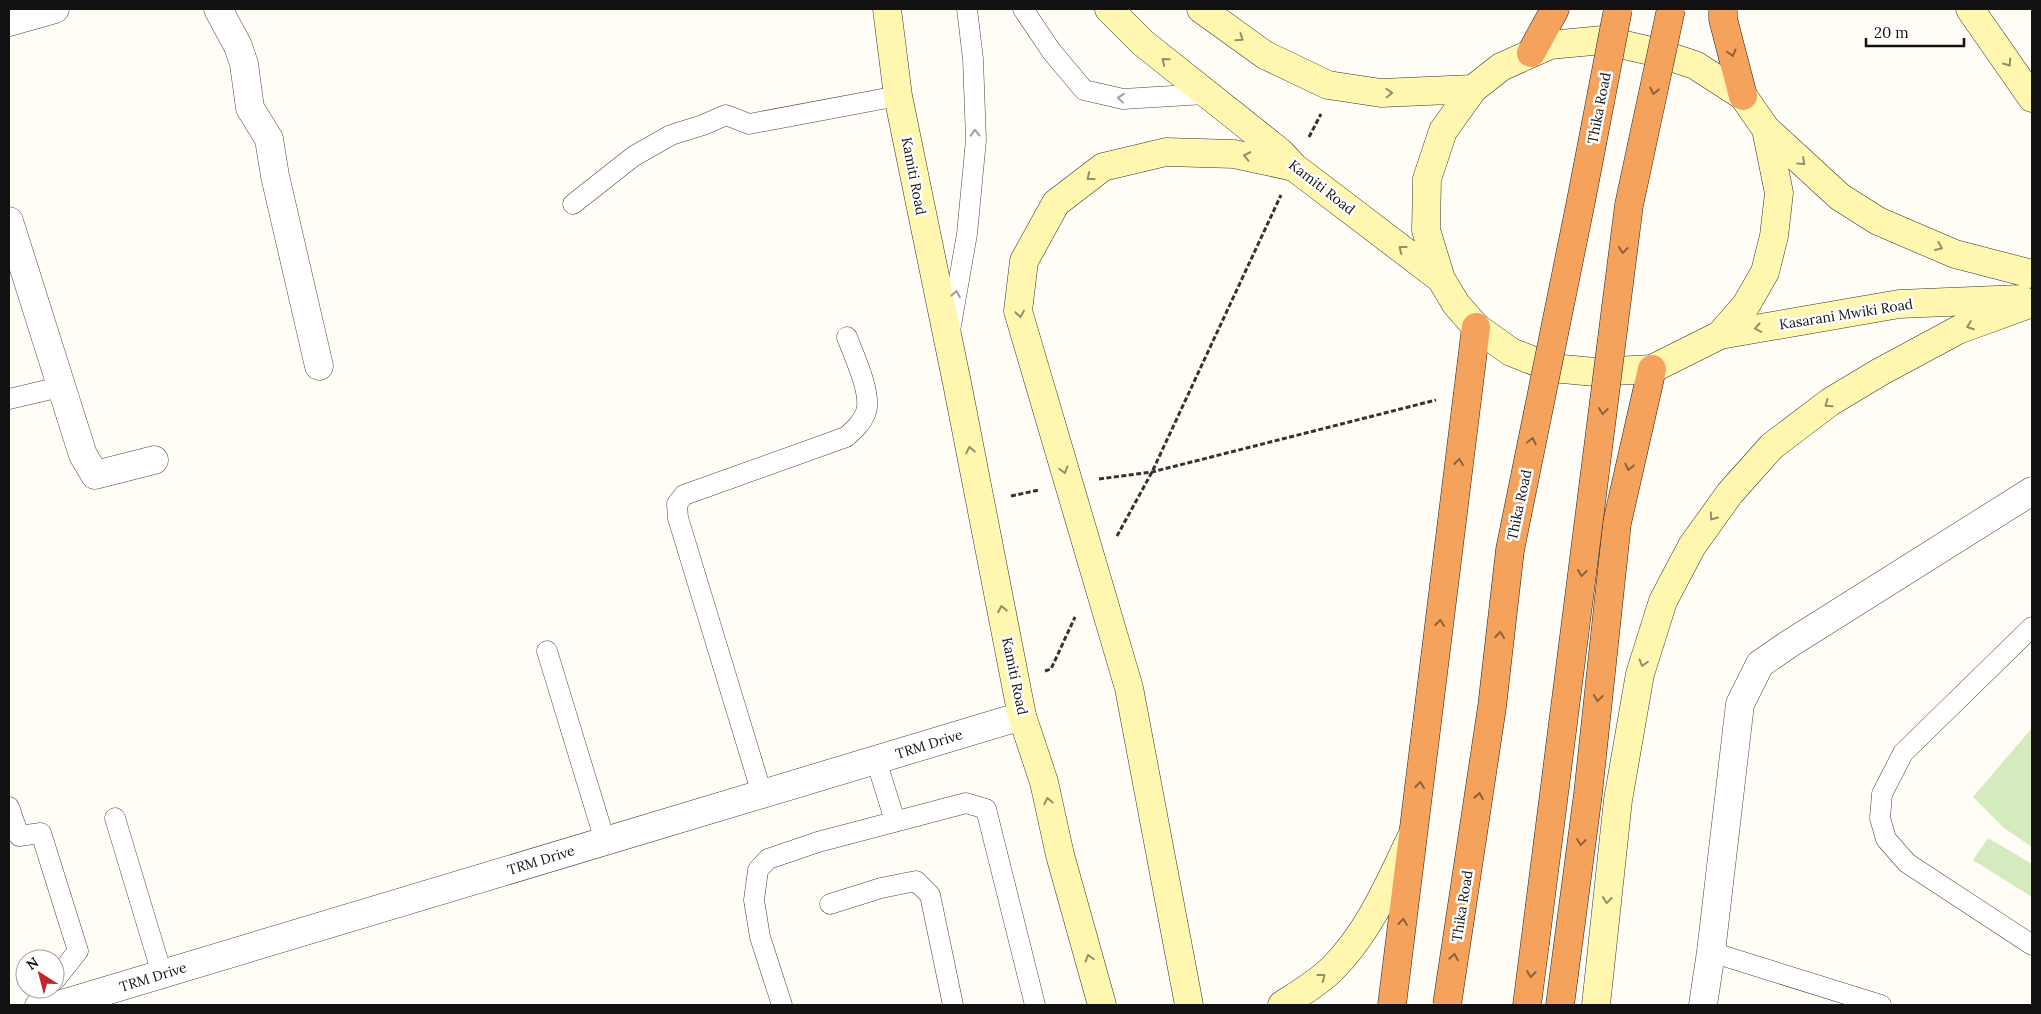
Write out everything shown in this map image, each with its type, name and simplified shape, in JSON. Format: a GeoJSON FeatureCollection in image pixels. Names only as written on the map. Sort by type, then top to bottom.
{"type":"FeatureCollection","features":[{"type":"Feature","properties":{"kind":"highway"},"geometry":{"type":"LineString","coordinates":[[1530,53],[1555,9]]}},
{"type":"Feature","properties":{"kind":"highway","name":"Thika Road"},"geometry":{"type":"LineString","coordinates":[[1447,1005],[1492,707],[1510,550],[1618,9]]}},
{"type":"Feature","properties":{"kind":"highway"},"geometry":{"type":"LineString","coordinates":[[1527,1005],[1629,205],[1671,9]]}},
{"type":"Feature","properties":{"kind":"highway"},"geometry":{"type":"LineString","coordinates":[[1723,9],[1723,18],[1744,96]]}},
{"type":"Feature","properties":{"kind":"highway"},"geometry":{"type":"LineString","coordinates":[[1392,1005],[1476,326]]}},
{"type":"Feature","properties":{"kind":"highway"},"geometry":{"type":"LineString","coordinates":[[1560,1005],[1588,794],[1617,523],[1652,369]]}},
{"type":"Feature","properties":{"kind":"main road","name":"Kamiti Road"},"geometry":{"type":"LineString","coordinates":[[887,9],[898,96],[981,503],[1022,716],[1044,782],[1060,856],[1102,1005]]}},
{"type":"Feature","properties":{"kind":"main road","name":"Kamiti Road"},"geometry":{"type":"LineString","coordinates":[[1109,9],[1143,43],[1280,152],[1294,167],[1441,279]]}},
{"type":"Feature","properties":{"kind":"main road"},"geometry":{"type":"LineString","coordinates":[[1200,9],[1265,55],[1328,86],[1381,93],[1473,89]]}},
{"type":"Feature","properties":{"kind":"main road"},"geometry":{"type":"LineString","coordinates":[[1970,9],[2032,98]]}},
{"type":"Feature","properties":{"kind":"main road"},"geometry":{"type":"LineString","coordinates":[[1766,129],[1779,193],[1774,236],[1765,272],[1746,305],[1720,335],[1652,369],[1595,372],[1552,368],[1511,352],[1476,326],[1456,304],[1441,279],[1426,230],[1427,179],[1443,130],[1473,89],[1501,66],[1550,45],[1603,40],[1655,52],[1695,65],[1744,96],[1766,129],[1840,197],[1878,221],[1955,254],[2032,274]]}},
{"type":"Feature","properties":{"kind":"main road"},"geometry":{"type":"LineString","coordinates":[[1189,1005],[1129,688],[1018,311],[1024,262],[1056,203],[1103,167],[1166,152],[1234,154],[1294,167]]}},
{"type":"Feature","properties":{"kind":"main road","name":"Kasarani Mwiki Road"},"geometry":{"type":"LineString","coordinates":[[1720,335],[1835,313],[1899,304],[2032,298]]}},
{"type":"Feature","properties":{"kind":"main road"},"geometry":{"type":"LineString","coordinates":[[1596,1005],[1618,800],[1640,674],[1663,601],[1692,546],[1730,493],[1772,446],[1830,402],[1880,372],[1958,330],[2032,303]]}},
{"type":"Feature","properties":{"kind":"main road"},"geometry":{"type":"LineString","coordinates":[[1588,794],[1618,800]]}},
{"type":"Feature","properties":{"kind":"main road"},"geometry":{"type":"LineString","coordinates":[[1282,1005],[1332,969],[1348,951],[1373,915],[1414,833]]}},
{"type":"Feature","properties":{"kind":"street"},"geometry":{"type":"LineString","coordinates":[[9,22],[55,9]]}},
{"type":"Feature","properties":{"kind":"street"},"geometry":{"type":"LineString","coordinates":[[218,9],[238,46],[244,64],[250,108],[269,139],[275,176],[320,366]]}},
{"type":"Feature","properties":{"kind":"street"},"geometry":{"type":"LineString","coordinates":[[9,221],[83,455],[95,475],[154,460]]}},
{"type":"Feature","properties":{"kind":"street"},"geometry":{"type":"LineString","coordinates":[[1703,1005],[1712,952],[1740,704],[1760,664],[1798,638],[2032,491]]}},
{"type":"Feature","properties":{"kind":"street","name":"TRM Drive"},"geometry":{"type":"LineString","coordinates":[[59,1005],[1022,716]]}},
{"type":"Feature","properties":{"kind":"lane","name":"Kamiti Road"},"geometry":{"type":"LineString","coordinates":[[948,342],[968,234],[976,140],[973,59],[967,9]]}},
{"type":"Feature","properties":{"kind":"lane"},"geometry":{"type":"LineString","coordinates":[[1023,9],[1052,52],[1084,90],[1122,99],[1205,94]]}},
{"type":"Feature","properties":{"kind":"lane"},"geometry":{"type":"LineString","coordinates":[[573,204],[634,156],[663,139],[726,115],[749,124],[898,96]]}},
{"type":"Feature","properties":{"kind":"lane"},"geometry":{"type":"LineString","coordinates":[[762,794],[678,518],[677,504],[684,495],[846,437],[857,427],[865,414],[868,400],[847,336]]}},
{"type":"Feature","properties":{"kind":"lane"},"geometry":{"type":"LineString","coordinates":[[9,399],[60,387]]}},
{"type":"Feature","properties":{"kind":"lane"},"geometry":{"type":"LineString","coordinates":[[2032,627],[1903,753],[1882,794],[1880,818],[1886,839],[1907,863],[2032,946]]}},
{"type":"Feature","properties":{"kind":"lane"},"geometry":{"type":"LineString","coordinates":[[547,651],[605,841]]}},
{"type":"Feature","properties":{"kind":"lane"},"geometry":{"type":"LineString","coordinates":[[876,760],[895,821]]}},
{"type":"Feature","properties":{"kind":"lane"},"geometry":{"type":"LineString","coordinates":[[782,1005],[760,938],[754,900],[758,870],[768,859],[818,842],[966,803],[986,809],[1036,1005]]}},
{"type":"Feature","properties":{"kind":"lane"},"geometry":{"type":"LineString","coordinates":[[9,806],[19,836],[41,832],[78,950],[65,967]]}},
{"type":"Feature","properties":{"kind":"lane"},"geometry":{"type":"LineString","coordinates":[[115,818],[162,974]]}},
{"type":"Feature","properties":{"kind":"lane"},"geometry":{"type":"LineString","coordinates":[[830,904],[882,888],[916,881],[930,895],[953,1005]]}},
{"type":"Feature","properties":{"kind":"lane"},"geometry":{"type":"LineString","coordinates":[[1712,952],[1878,1005]]}},
{"type":"Feature","properties":{"kind":"path"},"geometry":{"type":"LineString","coordinates":[[1015,679],[1050,669],[1095,574],[1152,472],[1294,167],[1335,86]]}},
{"type":"Feature","properties":{"kind":"path"},"geometry":{"type":"LineString","coordinates":[[981,503],[1068,483],[1152,472],[1468,391]]}},
{"type":"Feature","properties":{"kind":"green space"},"geometry":{"type":"Polygon","coordinates":[[[2032,728],[2032,847],[2004,828],[1973,797],[2032,728]]]}},
{"type":"Feature","properties":{"kind":"green space"},"geometry":{"type":"Polygon","coordinates":[[[1988,838],[2032,864],[2032,897],[1973,860],[1988,838]]]}}]}
